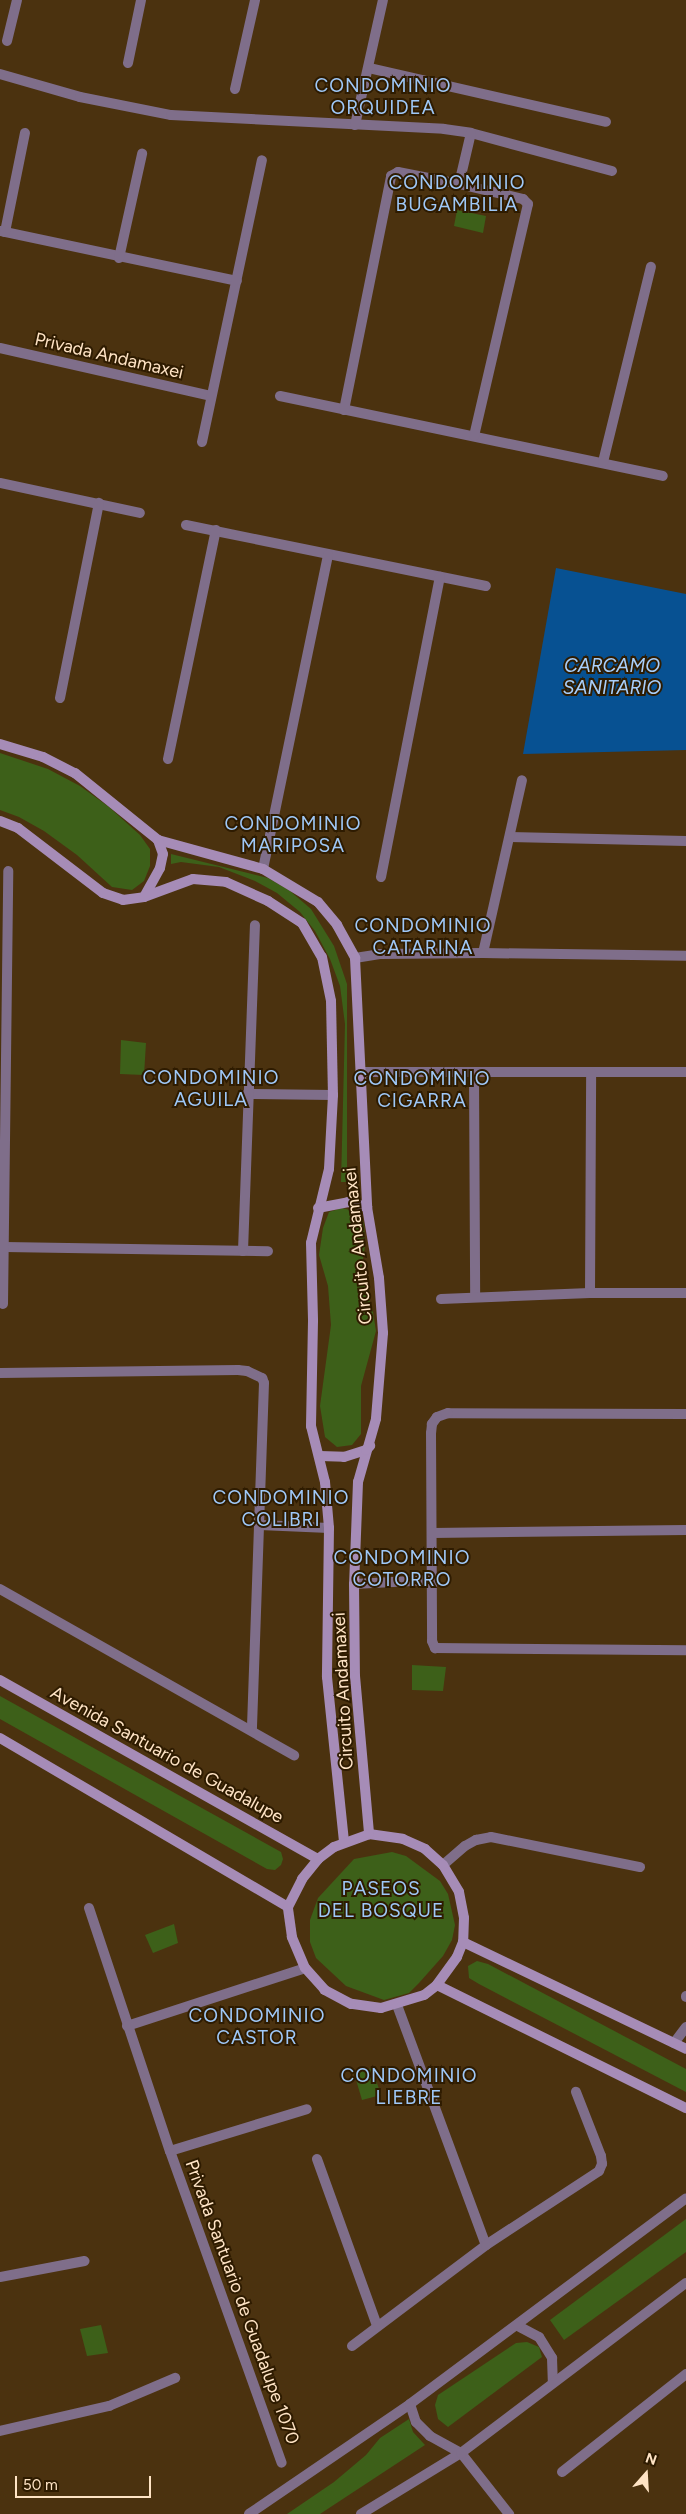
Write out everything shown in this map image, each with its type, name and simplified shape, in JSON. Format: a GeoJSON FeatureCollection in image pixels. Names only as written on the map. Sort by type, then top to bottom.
{"type":"FeatureCollection","features":[{"type":"Feature","properties":{"kind":"street"},"geometry":{"type":"LineString","coordinates":[[7,41],[17,0]]}},
{"type":"Feature","properties":{"kind":"street"},"geometry":{"type":"LineString","coordinates":[[128,63],[142,0]]}},
{"type":"Feature","properties":{"kind":"street"},"geometry":{"type":"LineString","coordinates":[[235,89],[255,0]]}},
{"type":"Feature","properties":{"kind":"street"},"geometry":{"type":"LineString","coordinates":[[355,125],[383,0]]}},
{"type":"Feature","properties":{"kind":"street"},"geometry":{"type":"LineString","coordinates":[[369,68],[606,122]]}},
{"type":"Feature","properties":{"kind":"street"},"geometry":{"type":"LineString","coordinates":[[0,74],[80,97],[171,115],[444,129],[471,133],[612,171]]}},
{"type":"Feature","properties":{"kind":"street"},"geometry":{"type":"LineString","coordinates":[[25,133],[2,231],[119,258],[237,282]]}},
{"type":"Feature","properties":{"kind":"street"},"geometry":{"type":"LineString","coordinates":[[459,184],[471,133]]}},
{"type":"Feature","properties":{"kind":"street"},"geometry":{"type":"LineString","coordinates":[[119,258],[142,154]]}},
{"type":"Feature","properties":{"kind":"street"},"geometry":{"type":"LineString","coordinates":[[202,442],[262,160]]}},
{"type":"Feature","properties":{"kind":"street"},"geometry":{"type":"LineString","coordinates":[[344,410],[391,176],[398,172],[459,184],[523,199],[528,204],[474,436]]}},
{"type":"Feature","properties":{"kind":"street"},"geometry":{"type":"LineString","coordinates":[[603,462],[651,267]]}},
{"type":"Feature","properties":{"kind":"street","name":"Privada Andamaxei"},"geometry":{"type":"LineString","coordinates":[[0,348],[211,396]]}},
{"type":"Feature","properties":{"kind":"street"},"geometry":{"type":"LineString","coordinates":[[280,396],[663,476]]}},
{"type":"Feature","properties":{"kind":"street"},"geometry":{"type":"LineString","coordinates":[[0,483],[140,513]]}},
{"type":"Feature","properties":{"kind":"street"},"geometry":{"type":"LineString","coordinates":[[60,698],[99,503]]}},
{"type":"Feature","properties":{"kind":"street"},"geometry":{"type":"LineString","coordinates":[[186,525],[486,586]]}},
{"type":"Feature","properties":{"kind":"street"},"geometry":{"type":"LineString","coordinates":[[168,759],[216,530]]}},
{"type":"Feature","properties":{"kind":"street"},"geometry":{"type":"LineString","coordinates":[[263,869],[328,555]]}},
{"type":"Feature","properties":{"kind":"street"},"geometry":{"type":"LineString","coordinates":[[381,877],[440,577]]}},
{"type":"Feature","properties":{"kind":"street","name":"Circuito Andamaxei"},"geometry":{"type":"LineString","coordinates":[[0,744],[43,756],[75,773],[158,840],[263,869],[318,902],[337,925],[355,958],[367,1207],[379,1278],[383,1333],[377,1412],[370,1446],[358,1482],[354,1584],[355,1676],[369,1834]]}},
{"type":"Feature","properties":{"kind":"street"},"geometry":{"type":"LineString","coordinates":[[483,953],[522,780]]}},
{"type":"Feature","properties":{"kind":"street","name":"Circuito Andamaxei"},"geometry":{"type":"LineString","coordinates":[[0,821],[18,828],[103,893],[123,900],[144,896],[193,879],[226,882],[268,901],[302,923],[322,957],[331,1001],[333,1095],[329,1169],[311,1243],[313,1320],[311,1426],[326,1482],[329,1528],[328,1677],[344,1842]]}},
{"type":"Feature","properties":{"kind":"street"},"geometry":{"type":"LineString","coordinates":[[510,837],[686,841]]}},
{"type":"Feature","properties":{"kind":"street"},"geometry":{"type":"LineString","coordinates":[[144,896],[160,868],[163,854],[158,840]]}},
{"type":"Feature","properties":{"kind":"street"},"geometry":{"type":"LineString","coordinates":[[3,1304],[8,871]]}},
{"type":"Feature","properties":{"kind":"street"},"geometry":{"type":"LineString","coordinates":[[243,1251],[255,925]]}},
{"type":"Feature","properties":{"kind":"street"},"geometry":{"type":"LineString","coordinates":[[355,958],[380,954],[483,953],[686,956]]}},
{"type":"Feature","properties":{"kind":"street"},"geometry":{"type":"LineString","coordinates":[[361,1072],[474,1074],[686,1072]]}},
{"type":"Feature","properties":{"kind":"street"},"geometry":{"type":"LineString","coordinates":[[590,1293],[591,1073]]}},
{"type":"Feature","properties":{"kind":"street"},"geometry":{"type":"LineString","coordinates":[[474,1074],[475,1297]]}},
{"type":"Feature","properties":{"kind":"street"},"geometry":{"type":"LineString","coordinates":[[248,1094],[333,1095]]}},
{"type":"Feature","properties":{"kind":"street"},"geometry":{"type":"LineString","coordinates":[[318,1208],[348,1202],[367,1207]]}},
{"type":"Feature","properties":{"kind":"street"},"geometry":{"type":"LineString","coordinates":[[5,1247],[268,1251]]}},
{"type":"Feature","properties":{"kind":"street"},"geometry":{"type":"LineString","coordinates":[[441,1299],[590,1293],[686,1294]]}},
{"type":"Feature","properties":{"kind":"street"},"geometry":{"type":"LineString","coordinates":[[0,1373],[238,1370],[258,1374],[264,1384],[252,1730]]}},
{"type":"Feature","properties":{"kind":"street"},"geometry":{"type":"LineString","coordinates":[[686,1414],[448,1413],[437,1417],[432,1424],[431,1433],[432,1641],[434,1648],[686,1650]]}},
{"type":"Feature","properties":{"kind":"street"},"geometry":{"type":"LineString","coordinates":[[320,1456],[344,1457],[366,1450],[370,1446]]}},
{"type":"Feature","properties":{"kind":"street"},"geometry":{"type":"LineString","coordinates":[[260,1525],[329,1528]]}},
{"type":"Feature","properties":{"kind":"street"},"geometry":{"type":"LineString","coordinates":[[432,1533],[686,1530]]}},
{"type":"Feature","properties":{"kind":"street"},"geometry":{"type":"LineString","coordinates":[[354,1584],[432,1580]]}},
{"type":"Feature","properties":{"kind":"street"},"geometry":{"type":"LineString","coordinates":[[0,1589],[294,1755]]}},
{"type":"Feature","properties":{"kind":"street","name":"Avenida Santuario de Guadalupe"},"geometry":{"type":"LineString","coordinates":[[0,1680],[318,1859]]}},
{"type":"Feature","properties":{"kind":"street"},"geometry":{"type":"LineString","coordinates":[[0,1738],[288,1907]]}},
{"type":"Feature","properties":{"kind":"street"},"geometry":{"type":"LineString","coordinates":[[369,1834],[403,1839],[425,1849],[444,1865],[459,1892],[464,1918],[463,1942],[457,1957],[437,1985],[424,1995],[397,2005],[381,2008],[351,2004],[325,1990],[305,1968],[292,1937],[288,1907],[302,1879],[318,1859],[344,1842],[369,1834]]}},
{"type":"Feature","properties":{"kind":"street"},"geometry":{"type":"LineString","coordinates":[[444,1865],[465,1846],[476,1840],[491,1837],[640,1867]]}},
{"type":"Feature","properties":{"kind":"street","name":"Privada Santuario de Guadalupe 1070"},"geometry":{"type":"LineString","coordinates":[[89,1908],[170,2151],[282,2463]]}},
{"type":"Feature","properties":{"kind":"street"},"geometry":{"type":"LineString","coordinates":[[463,1942],[686,2049]]}},
{"type":"Feature","properties":{"kind":"street"},"geometry":{"type":"LineString","coordinates":[[127,2026],[305,1968]]}},
{"type":"Feature","properties":{"kind":"street"},"geometry":{"type":"LineString","coordinates":[[437,1985],[686,2108]]}},
{"type":"Feature","properties":{"kind":"street"},"geometry":{"type":"LineString","coordinates":[[397,2005],[486,2245]]}},
{"type":"Feature","properties":{"kind":"street"},"geometry":{"type":"LineString","coordinates":[[674,2043],[686,2027]]}},
{"type":"Feature","properties":{"kind":"street"},"geometry":{"type":"LineString","coordinates":[[352,2346],[486,2245],[599,2171],[602,2164],[601,2156],[576,2092]]}},
{"type":"Feature","properties":{"kind":"street","name":"Privada Santuario de Guadalupe 1070"},"geometry":{"type":"LineString","coordinates":[[170,2151],[307,2109]]}},
{"type":"Feature","properties":{"kind":"street"},"geometry":{"type":"LineString","coordinates":[[317,2159],[377,2326]]}},
{"type":"Feature","properties":{"kind":"street"},"geometry":{"type":"LineString","coordinates":[[249,2514],[410,2404],[518,2326],[686,2198]]}},
{"type":"Feature","properties":{"kind":"street"},"geometry":{"type":"LineString","coordinates":[[0,2277],[85,2261]]}},
{"type":"Feature","properties":{"kind":"street"},"geometry":{"type":"LineString","coordinates":[[361,2514],[461,2453],[553,2381],[686,2282]]}},
{"type":"Feature","properties":{"kind":"street"},"geometry":{"type":"LineString","coordinates":[[518,2326],[539,2337],[552,2358],[553,2381]]}},
{"type":"Feature","properties":{"kind":"street"},"geometry":{"type":"LineString","coordinates":[[562,2472],[686,2374]]}},
{"type":"Feature","properties":{"kind":"street"},"geometry":{"type":"LineString","coordinates":[[0,2432],[109,2406],[175,2378]]}},
{"type":"Feature","properties":{"kind":"street"},"geometry":{"type":"LineString","coordinates":[[410,2404],[416,2422],[430,2436],[461,2453],[508,2514]]}},
{"type":"Feature","properties":{"kind":"green space"},"geometry":{"type":"Polygon","coordinates":[[[457,210],[486,216],[483,233],[454,226],[457,210]]]}},
{"type":"Feature","properties":{"kind":"green space"},"geometry":{"type":"Polygon","coordinates":[[[0,753],[48,769],[80,786],[109,807],[140,835],[150,849],[150,866],[144,881],[132,890],[112,887],[77,855],[44,831],[19,817],[0,810],[0,753]]]}},
{"type":"Feature","properties":{"kind":"green space"},"geometry":{"type":"Polygon","coordinates":[[[171,854],[268,878],[290,891],[311,909],[334,946],[347,984],[347,1182],[341,1182],[345,1024],[340,986],[330,959],[315,931],[300,912],[277,893],[255,881],[219,867],[181,862],[171,864],[171,854]]]}},
{"type":"Feature","properties":{"kind":"green space"},"geometry":{"type":"Polygon","coordinates":[[[121,1040],[146,1043],[144,1075],[120,1074],[121,1040]]]}},
{"type":"Feature","properties":{"kind":"green space"},"geometry":{"type":"Polygon","coordinates":[[[342,1208],[358,1212],[364,1224],[365,1246],[361,1272],[373,1312],[376,1331],[361,1386],[361,1434],[352,1445],[337,1447],[325,1437],[320,1406],[331,1325],[328,1286],[319,1255],[323,1228],[329,1212],[342,1208]]]}},
{"type":"Feature","properties":{"kind":"green space"},"geometry":{"type":"Polygon","coordinates":[[[412,1665],[446,1667],[443,1691],[412,1690],[412,1665]]]}},
{"type":"Feature","properties":{"kind":"green space"},"geometry":{"type":"Polygon","coordinates":[[[0,1696],[281,1852],[283,1859],[281,1865],[275,1870],[267,1869],[0,1719],[0,1696]]]}},
{"type":"Feature","properties":{"kind":"green space"},"geometry":{"type":"Polygon","coordinates":[[[392,1852],[406,1856],[440,1881],[448,1894],[455,1925],[452,1940],[443,1956],[419,1983],[409,1993],[384,2000],[346,1986],[316,1958],[310,1942],[310,1920],[318,1898],[354,1859],[392,1852]]]}},
{"type":"Feature","properties":{"kind":"green space"},"geometry":{"type":"Polygon","coordinates":[[[174,1924],[178,1943],[153,1953],[145,1935],[174,1924]]]}},
{"type":"Feature","properties":{"kind":"green space"},"geometry":{"type":"Polygon","coordinates":[[[477,1961],[488,1964],[686,2069],[686,2092],[469,1978],[468,1966],[477,1961]]]}},
{"type":"Feature","properties":{"kind":"green space"},"geometry":{"type":"Polygon","coordinates":[[[372,2068],[381,2095],[362,2100],[354,2073],[372,2068]]]}},
{"type":"Feature","properties":{"kind":"green space"},"geometry":{"type":"Polygon","coordinates":[[[686,2219],[686,2252],[564,2340],[550,2320],[686,2219]]]}},
{"type":"Feature","properties":{"kind":"green space"},"geometry":{"type":"Polygon","coordinates":[[[101,2325],[108,2353],[87,2356],[80,2329],[101,2325]]]}},
{"type":"Feature","properties":{"kind":"green space"},"geometry":{"type":"Polygon","coordinates":[[[527,2342],[539,2347],[542,2357],[448,2427],[438,2419],[435,2405],[438,2395],[516,2343],[527,2342]]]}},
{"type":"Feature","properties":{"kind":"green space"},"geometry":{"type":"Polygon","coordinates":[[[409,2419],[413,2432],[425,2445],[320,2514],[287,2514],[334,2482],[366,2455],[380,2438],[409,2419]]]}},
{"type":"Feature","properties":{"kind":"water","name":"CARCAMO SANITARIO"},"geometry":{"type":"Polygon","coordinates":[[[556,568],[686,594],[686,750],[523,754],[556,568]]]}},
{"type":"Feature","properties":{"kind":"district","name":"CONDOMINIO ORQUIDEA"},"geometry":{"type":"Point","coordinates":[383,97]}},
{"type":"Feature","properties":{"kind":"district","name":"CONDOMINIO BUGAMBILIA"},"geometry":{"type":"Point","coordinates":[457,194]}},
{"type":"Feature","properties":{"kind":"district","name":"CONDOMINIO MARIPOSA"},"geometry":{"type":"Point","coordinates":[293,835]}},
{"type":"Feature","properties":{"kind":"district","name":"CONDOMINIO CATARINA"},"geometry":{"type":"Point","coordinates":[423,937]}},
{"type":"Feature","properties":{"kind":"district","name":"CONDOMINIO AGUILA"},"geometry":{"type":"Point","coordinates":[211,1089]}},
{"type":"Feature","properties":{"kind":"district","name":"CONDOMINIO CIGARRA"},"geometry":{"type":"Point","coordinates":[422,1090]}},
{"type":"Feature","properties":{"kind":"district","name":"CONDOMINIO COLIBRI"},"geometry":{"type":"Point","coordinates":[281,1509]}},
{"type":"Feature","properties":{"kind":"district","name":"CONDOMINIO COTORRO"},"geometry":{"type":"Point","coordinates":[402,1569]}},
{"type":"Feature","properties":{"kind":"district","name":"PASEOS DEL BOSQUE"},"geometry":{"type":"Point","coordinates":[381,1900]}},
{"type":"Feature","properties":{"kind":"district","name":"CONDOMINIO CASTOR"},"geometry":{"type":"Point","coordinates":[257,2027]}},
{"type":"Feature","properties":{"kind":"district","name":"CONDOMINIO LIEBRE"},"geometry":{"type":"Point","coordinates":[409,2087]}}]}
